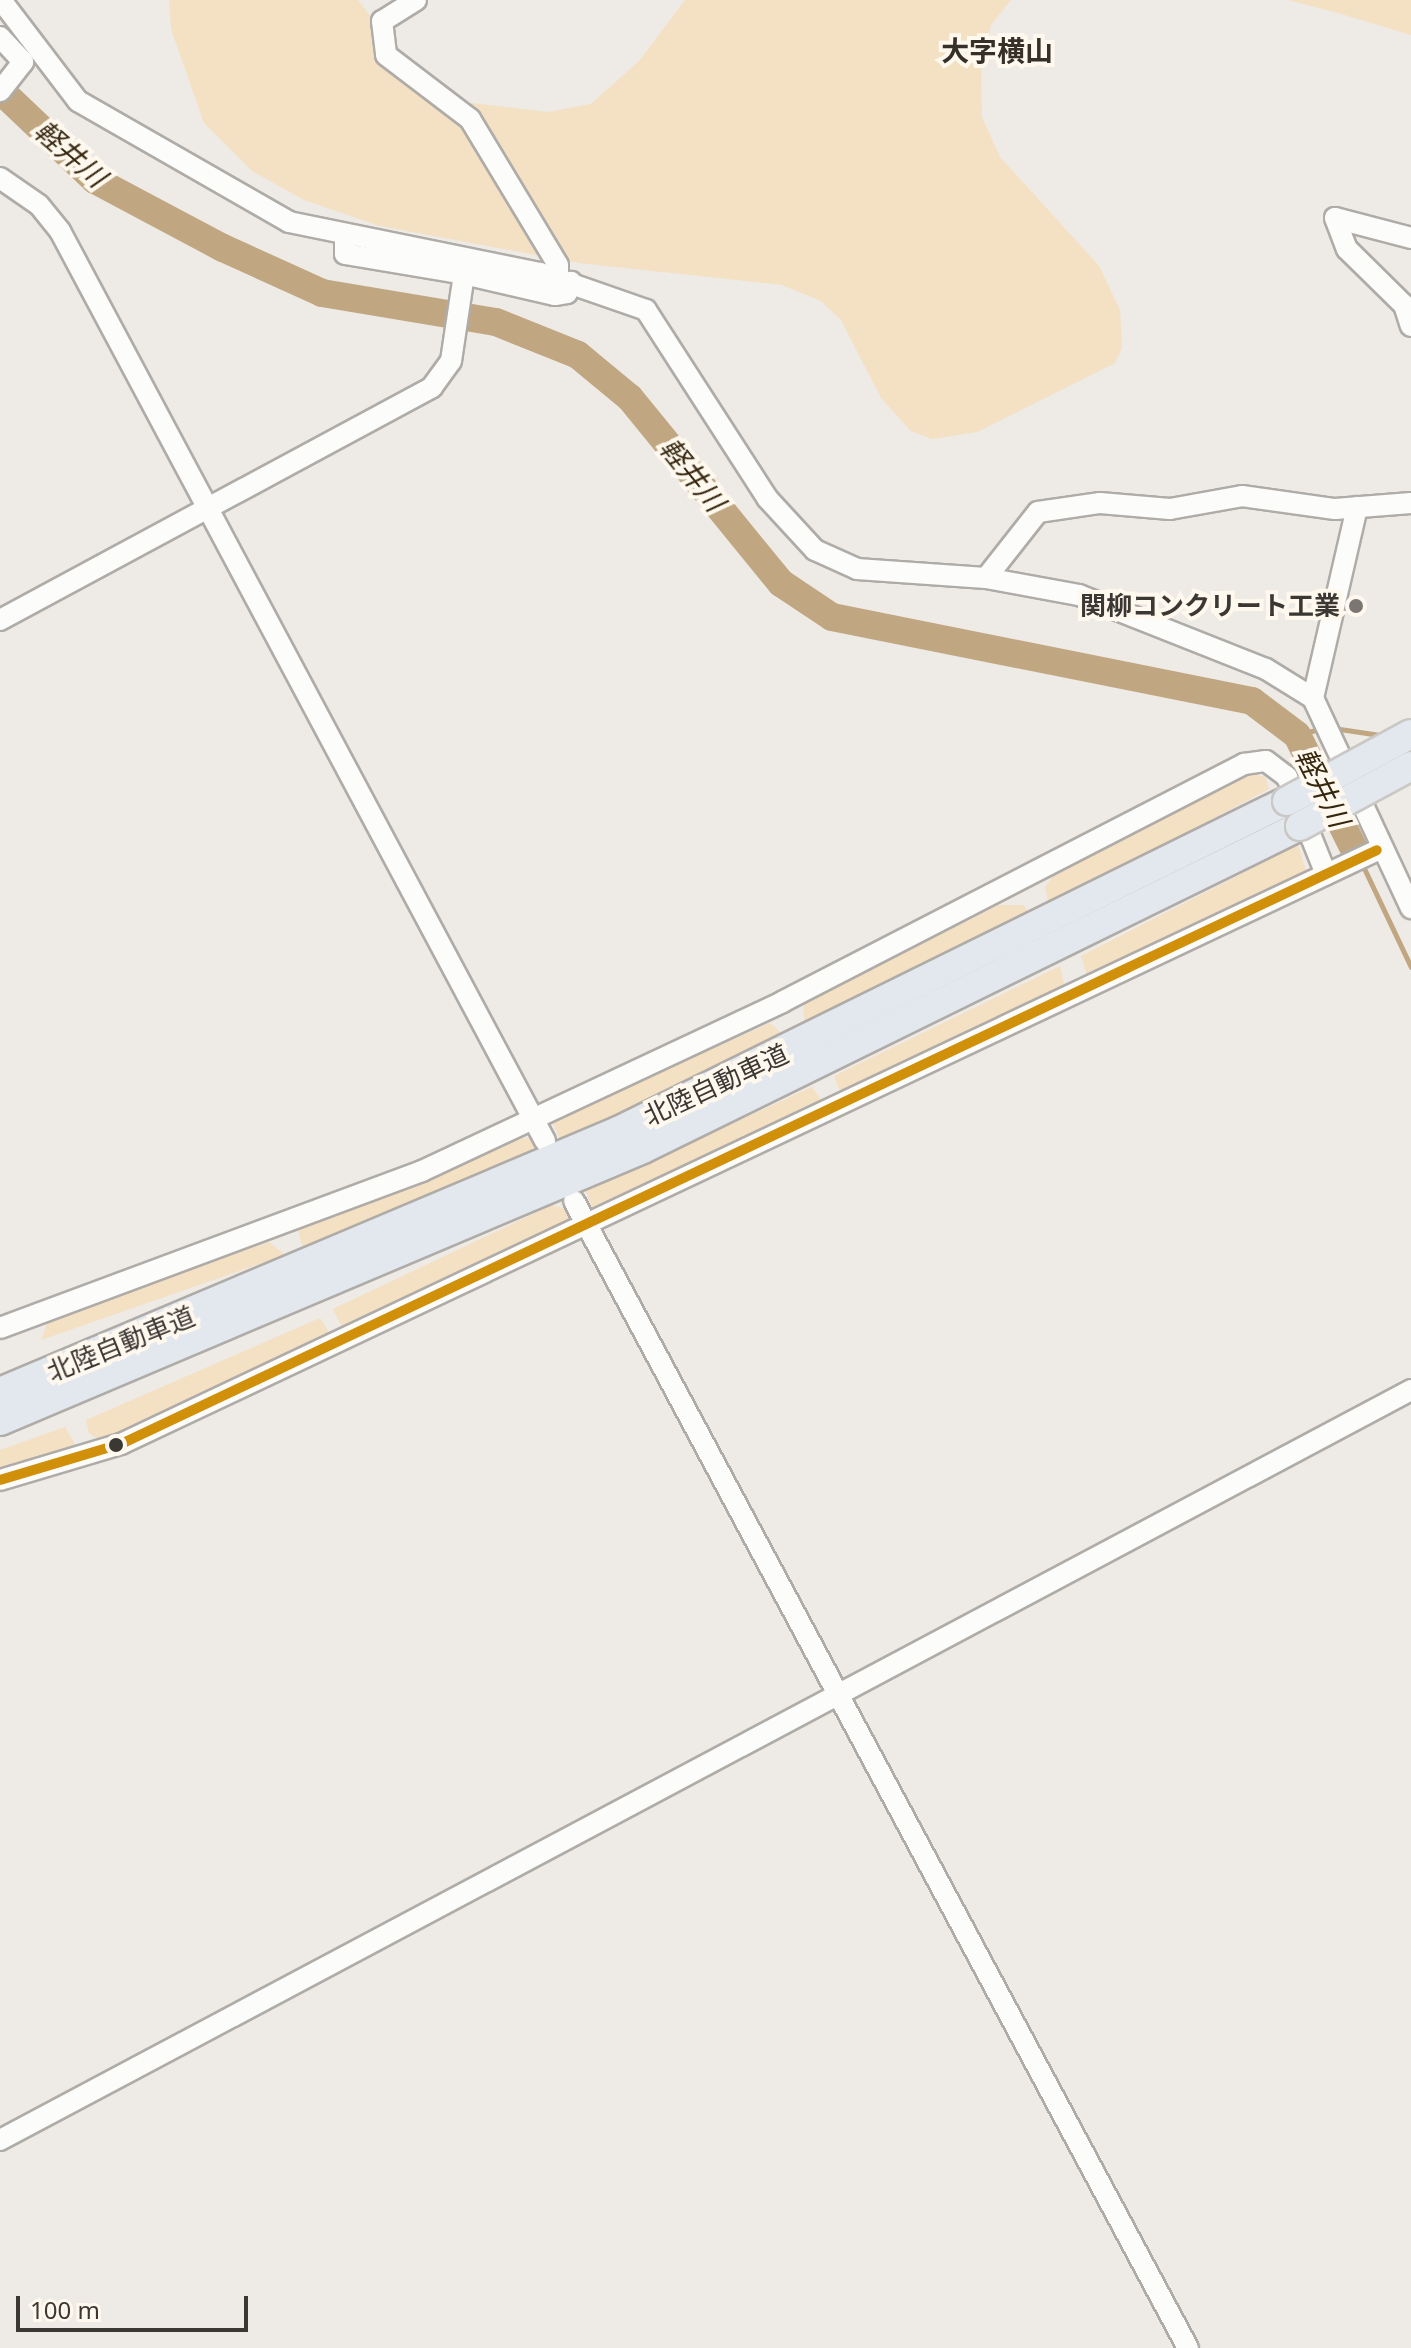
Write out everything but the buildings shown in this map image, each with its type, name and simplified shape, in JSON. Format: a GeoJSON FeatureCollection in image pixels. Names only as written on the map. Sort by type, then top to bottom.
{"type":"FeatureCollection","features":[{"type":"Feature","properties":{"kind":"highway","name":"北陸自動車道"},"geometry":{"type":"LineString","coordinates":[[0,1392],[618,1131],[1287,801],[1411,734]]}},
{"type":"Feature","properties":{"kind":"highway","name":"北陸自動車道"},"geometry":{"type":"LineString","coordinates":[[0,1421],[643,1149],[1300,826],[1411,766]]}},
{"type":"Feature","properties":{"kind":"street"},"geometry":{"type":"LineString","coordinates":[[1,0],[88,108],[289,222],[345,239],[564,280],[631,303],[657,321],[767,498],[815,550],[857,569],[986,578],[1079,595],[1266,669],[1313,698],[1325,718],[1376,851],[1411,908]]}},
{"type":"Feature","properties":{"kind":"street"},"geometry":{"type":"LineString","coordinates":[[345,239],[345,254],[463,282],[555,295],[567,293],[558,265],[470,119],[386,55],[382,21],[416,0]]}},
{"type":"Feature","properties":{"kind":"street"},"geometry":{"type":"LineString","coordinates":[[0,37],[20,57],[19,72],[0,91]]}},
{"type":"Feature","properties":{"kind":"street"},"geometry":{"type":"LineString","coordinates":[[0,178],[39,205],[60,231],[545,1141]]}},
{"type":"Feature","properties":{"kind":"street"},"geometry":{"type":"LineString","coordinates":[[1411,238],[1335,218],[1347,249],[1404,305],[1411,326]]}},
{"type":"Feature","properties":{"kind":"street"},"geometry":{"type":"LineString","coordinates":[[0,620],[432,387],[451,361],[463,282]]}},
{"type":"Feature","properties":{"kind":"street"},"geometry":{"type":"LineString","coordinates":[[986,578],[1038,512],[1100,503],[1170,509],[1242,496],[1357,507],[1411,503]]}},
{"type":"Feature","properties":{"kind":"street"},"geometry":{"type":"LineString","coordinates":[[1313,698],[1357,507]]}},
{"type":"Feature","properties":{"kind":"street"},"geometry":{"type":"LineString","coordinates":[[0,1328],[280,1228],[534,1120],[809,989],[1244,764],[1266,761],[1287,777],[1326,874]]}},
{"type":"Feature","properties":{"kind":"street"},"geometry":{"type":"LineString","coordinates":[[0,1480],[121,1444],[587,1224],[1086,994],[1376,851]]}},
{"type":"Feature","properties":{"kind":"street"},"geometry":{"type":"LineString","coordinates":[[574,1201],[1188,2348]]}},
{"type":"Feature","properties":{"kind":"street"},"geometry":{"type":"LineString","coordinates":[[0,2140],[1411,1390]]}},
{"type":"Feature","properties":{"kind":"shaded area"},"geometry":{"type":"Polygon","coordinates":[[[169,0],[358,0],[408,65],[463,102],[548,112],[591,104],[640,60],[685,0],[1011,0],[991,25],[981,70],[982,117],[1000,157],[1099,266],[1120,310],[1122,348],[1115,363],[977,432],[932,439],[911,431],[881,398],[841,320],[821,301],[782,285],[579,263],[380,226],[304,200],[252,171],[204,123],[171,29],[169,0]]]}},
{"type":"Feature","properties":{"kind":"shaded area"},"geometry":{"type":"Polygon","coordinates":[[[1288,0],[1411,0],[1411,35],[1338,13],[1288,0]]]}},
{"type":"Feature","properties":{"kind":"shaded area"},"geometry":{"type":"Polygon","coordinates":[[[1252,773],[1265,777],[1269,789],[1049,905],[1045,887],[1059,868],[1252,773]]]}},
{"type":"Feature","properties":{"kind":"shaded area"},"geometry":{"type":"Polygon","coordinates":[[[1298,845],[1307,874],[1090,985],[1081,956],[1298,845]]]}},
{"type":"Feature","properties":{"kind":"shaded area"},"geometry":{"type":"Polygon","coordinates":[[[999,905],[1023,905],[1032,917],[805,1026],[803,1003],[999,905]]]}},
{"type":"Feature","properties":{"kind":"shaded area"},"geometry":{"type":"Polygon","coordinates":[[[1060,966],[1066,995],[848,1097],[838,1087],[834,1076],[1060,966]]]}},
{"type":"Feature","properties":{"kind":"shaded area"},"geometry":{"type":"Polygon","coordinates":[[[770,1023],[786,1037],[560,1140],[553,1123],[567,1114],[770,1023]]]}},
{"type":"Feature","properties":{"kind":"shaded area"},"geometry":{"type":"Polygon","coordinates":[[[812,1087],[822,1101],[818,1109],[593,1211],[586,1191],[812,1087]]]}},
{"type":"Feature","properties":{"kind":"shaded area"},"geometry":{"type":"Polygon","coordinates":[[[531,1138],[535,1151],[303,1248],[298,1230],[314,1222],[512,1139],[531,1138]]]}},
{"type":"Feature","properties":{"kind":"shaded area"},"geometry":{"type":"Polygon","coordinates":[[[552,1205],[567,1209],[574,1222],[346,1328],[340,1323],[333,1309],[552,1205]]]}},
{"type":"Feature","properties":{"kind":"shaded area"},"geometry":{"type":"Polygon","coordinates":[[[269,1242],[285,1255],[41,1340],[49,1319],[269,1242]]]}},
{"type":"Feature","properties":{"kind":"shaded area"},"geometry":{"type":"Polygon","coordinates":[[[320,1318],[330,1334],[145,1427],[102,1442],[89,1433],[86,1420],[320,1318]]]}},
{"type":"Feature","properties":{"kind":"shaded area"},"geometry":{"type":"Polygon","coordinates":[[[65,1427],[75,1444],[69,1451],[0,1473],[0,1450],[65,1427]]]}},
{"type":"Feature","properties":{"kind":"waterway","name":"軽井川"},"geometry":{"type":"LineString","coordinates":[[0,90],[95,180],[223,248],[322,293],[496,322],[578,355],[630,398],[781,583],[832,617],[1252,701],[1297,735],[1355,851]]}},
{"type":"Feature","properties":{"kind":"waterway"},"geometry":{"type":"LineString","coordinates":[[1297,735],[1323,728]]}},
{"type":"Feature","properties":{"kind":"waterway"},"geometry":{"type":"LineString","coordinates":[[1333,728],[1386,736]]}},
{"type":"Feature","properties":{"kind":"waterway"},"geometry":{"type":"LineString","coordinates":[[1362,864],[1411,967]]}},
{"type":"Feature","properties":{"kind":"transit line"},"geometry":{"type":"LineString","coordinates":[[0,1480],[121,1444],[1377,850]]}},
{"type":"Feature","properties":{"kind":"place","name":"関柳コンクリート工業"},"geometry":{"type":"Point","coordinates":[1356,606]}},
{"type":"Feature","properties":{"kind":"district","name":"大字横山"},"geometry":{"type":"Point","coordinates":[997,50]}}]}
